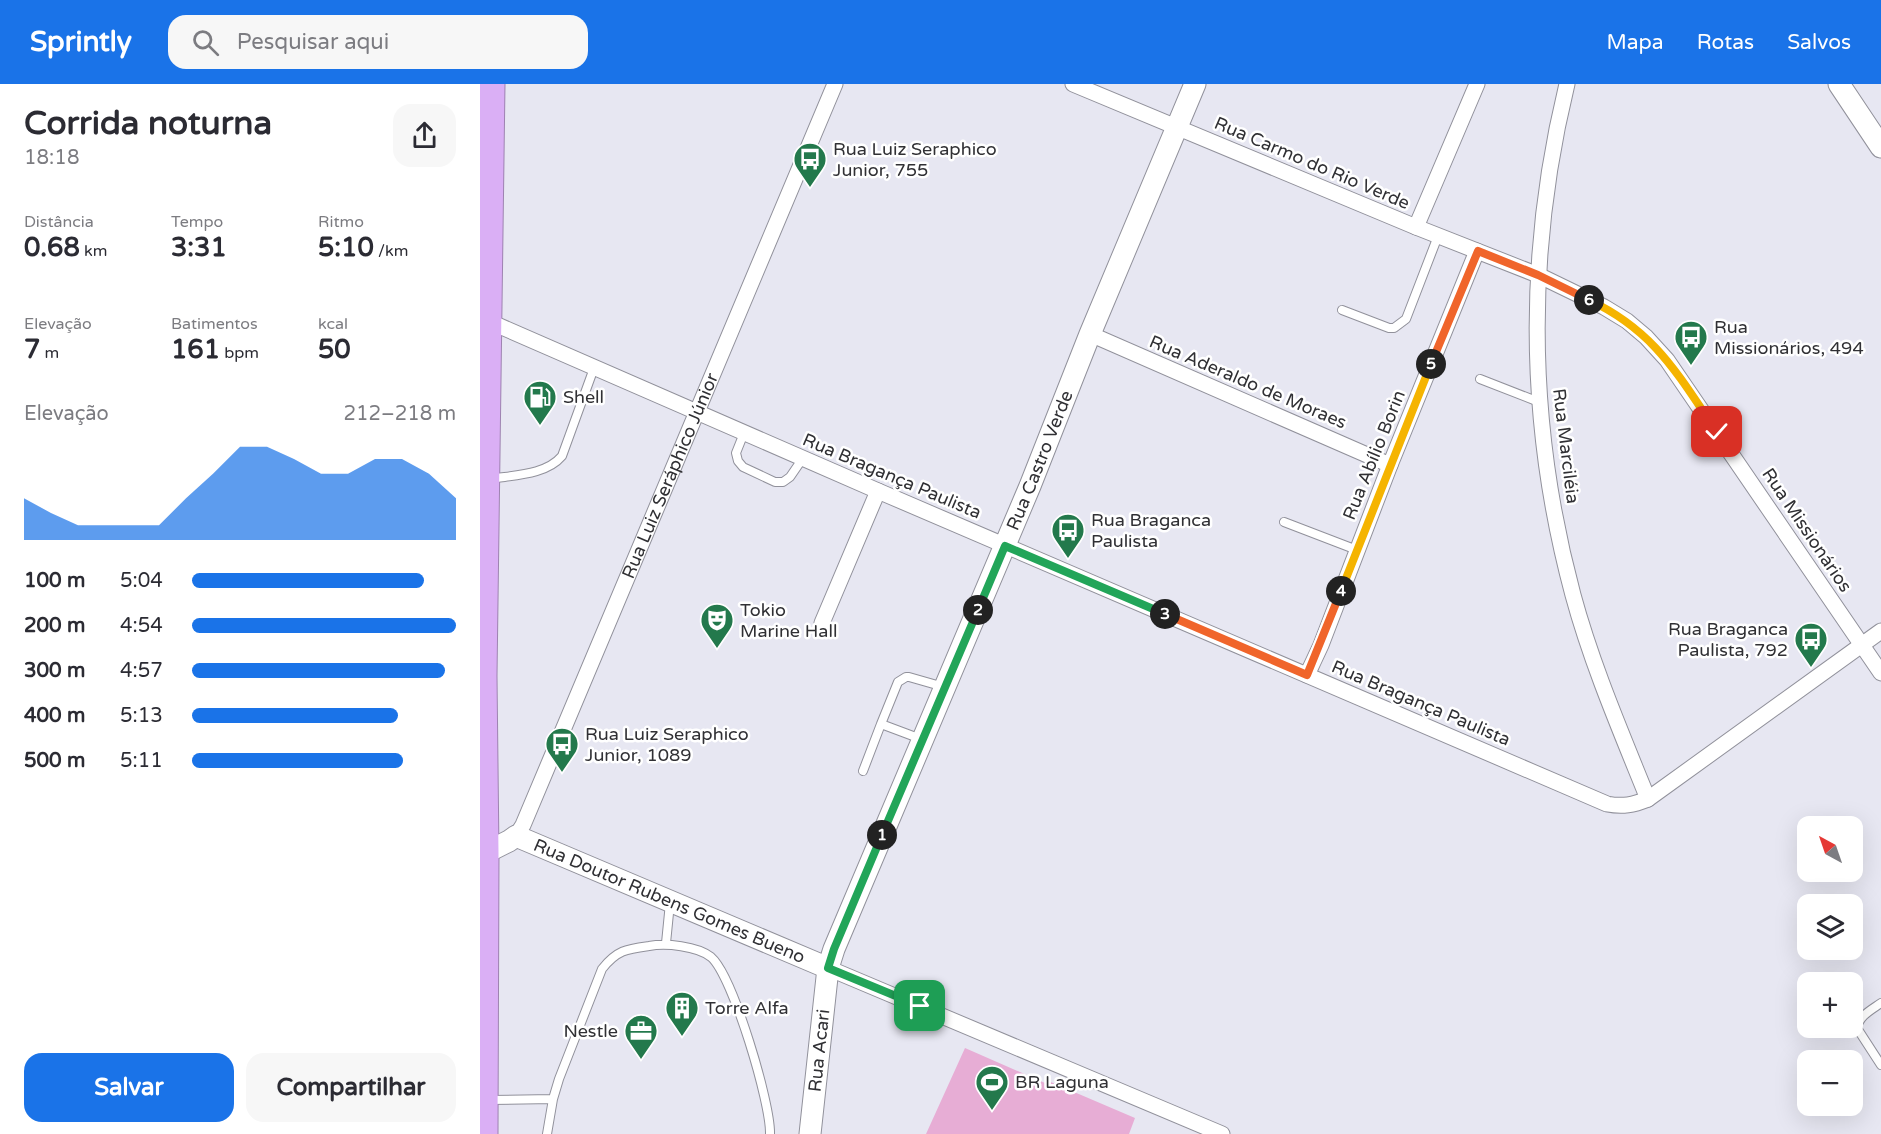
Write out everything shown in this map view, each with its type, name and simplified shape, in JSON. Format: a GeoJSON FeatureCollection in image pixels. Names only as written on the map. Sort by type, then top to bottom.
{"type":"FeatureCollection","features":[{"type":"Feature","properties":{"kind":"highway"},"geometry":{"type":"LineString","coordinates":[[484,1134],[485,853],[482,679],[491,84]]}},
{"type":"Feature","properties":{"kind":"street","name":"Rua Luiz Seráphico Júnior"},"geometry":{"type":"LineString","coordinates":[[516,836],[523,825],[835,84]]}},
{"type":"Feature","properties":{"kind":"street","name":"Rua Carmo do Rio Verde"},"geometry":{"type":"LineString","coordinates":[[1073,84],[1416,227],[1538,275]]}},
{"type":"Feature","properties":{"kind":"street","name":"Rua Castro Verde"},"geometry":{"type":"LineString","coordinates":[[828,968],[838,938],[1005,546],[1090,334],[1195,84]]}},
{"type":"Feature","properties":{"kind":"street"},"geometry":{"type":"LineString","coordinates":[[1416,227],[1477,84]]}},
{"type":"Feature","properties":{"kind":"street","name":"Rua Marciléia"},"geometry":{"type":"LineString","coordinates":[[1567,84],[1551,166],[1538,275],[1536,340],[1544,455],[1554,514],[1573,593],[1599,674],[1648,799]]}},
{"type":"Feature","properties":{"kind":"street"},"geometry":{"type":"LineString","coordinates":[[1839,84],[1881,147]]}},
{"type":"Feature","properties":{"kind":"street","name":"Rua Abílio Borin"},"geometry":{"type":"LineString","coordinates":[[1307,675],[1478,251]]}},
{"type":"Feature","properties":{"kind":"street","name":"Rua Missionários"},"geometry":{"type":"LineString","coordinates":[[1538,275],[1604,307],[1627,321],[1646,336],[1668,360],[1881,673]]}},
{"type":"Feature","properties":{"kind":"street","name":"Rua Bragança Paulista"},"geometry":{"type":"LineString","coordinates":[[488,321],[1005,546],[1608,804],[1632,806],[1648,799],[1881,631]]}},
{"type":"Feature","properties":{"kind":"street","name":"Rua Aderaldo de Moraes"},"geometry":{"type":"LineString","coordinates":[[1090,334],[1390,465]]}},
{"type":"Feature","properties":{"kind":"street"},"geometry":{"type":"LineString","coordinates":[[822,623],[878,491]]}},
{"type":"Feature","properties":{"kind":"street"},"geometry":{"type":"LineString","coordinates":[[485,853],[516,836]]}},
{"type":"Feature","properties":{"kind":"street","name":"Rua Doutor Rubens Gomes Bueno"},"geometry":{"type":"LineString","coordinates":[[516,836],[1222,1134]]}},
{"type":"Feature","properties":{"kind":"street","name":"Rua Acari"},"geometry":{"type":"LineString","coordinates":[[810,1134],[828,968]]}},
{"type":"Feature","properties":{"kind":"lane"},"geometry":{"type":"LineString","coordinates":[[1342,310],[1389,328],[1403,323],[1438,236]]}},
{"type":"Feature","properties":{"kind":"lane"},"geometry":{"type":"LineString","coordinates":[[485,480],[546,469],[559,460],[594,368]]}},
{"type":"Feature","properties":{"kind":"lane"},"geometry":{"type":"LineString","coordinates":[[1480,379],[1539,402]]}},
{"type":"Feature","properties":{"kind":"lane"},"geometry":{"type":"LineString","coordinates":[[744,433],[736,453],[738,461],[743,467],[775,482],[783,482],[790,477],[802,458]]}},
{"type":"Feature","properties":{"kind":"lane"},"geometry":{"type":"LineString","coordinates":[[1284,522],[1357,550]]}},
{"type":"Feature","properties":{"kind":"lane"},"geometry":{"type":"LineString","coordinates":[[863,771],[880,724],[900,680],[909,677],[946,687]]}},
{"type":"Feature","properties":{"kind":"lane"},"geometry":{"type":"LineString","coordinates":[[880,724],[922,739]]}},
{"type":"Feature","properties":{"kind":"lane"},"geometry":{"type":"LineString","coordinates":[[666,943],[670,901]]}},
{"type":"Feature","properties":{"kind":"lane"},"geometry":{"type":"LineString","coordinates":[[547,1134],[553,1099],[602,969],[610,959],[627,949],[666,943],[701,952],[709,956],[720,968],[745,1028],[767,1104],[770,1134]]}},
{"type":"Feature","properties":{"kind":"lane"},"geometry":{"type":"LineString","coordinates":[[1881,1004],[1862,1017],[1857,1028],[1881,1065]]}},
{"type":"Feature","properties":{"kind":"lane"},"geometry":{"type":"LineString","coordinates":[[484,1100],[553,1099]]}},
{"type":"Feature","properties":{"kind":"shaded area","name":"BR Laguna"},"geometry":{"type":"Polygon","coordinates":[[[965,1048],[1045,1083],[1046,1080],[1135,1118],[1129,1134],[926,1134],[965,1048]]]}},
{"type":"Feature","properties":{"kind":"place","name":"Rua Luiz Seraphico Junior, 755"},"geometry":{"type":"Point","coordinates":[810,188]}},
{"type":"Feature","properties":{"kind":"place","name":"Rua Missionários, 494"},"geometry":{"type":"Point","coordinates":[1691,366]}},
{"type":"Feature","properties":{"kind":"place","name":"Shell"},"geometry":{"type":"Point","coordinates":[540,426]}},
{"type":"Feature","properties":{"kind":"place","name":"Rua Braganca Paulista"},"geometry":{"type":"Point","coordinates":[1068,559]}},
{"type":"Feature","properties":{"kind":"place","name":"Tokio Marine Hall"},"geometry":{"type":"Point","coordinates":[717,649]}},
{"type":"Feature","properties":{"kind":"place","name":"Rua Braganca Paulista, 792"},"geometry":{"type":"Point","coordinates":[1811,668]}},
{"type":"Feature","properties":{"kind":"place","name":"Rua Luiz Seraphico Junior, 1089"},"geometry":{"type":"Point","coordinates":[562,773]}},
{"type":"Feature","properties":{"kind":"place","name":"Torre Alfa"},"geometry":{"type":"Point","coordinates":[682,1037]}},
{"type":"Feature","properties":{"kind":"place","name":"Nestle"},"geometry":{"type":"Point","coordinates":[641,1060]}},
{"type":"Feature","properties":{"kind":"place","name":"BR Laguna"},"geometry":{"type":"Point","coordinates":[992,1111]}},
{"type":"Feature","properties":{"kind":"route"},"geometry":{"type":"LineString","coordinates":[[920,1006],[828,968],[922,739],[1005,546],[1307,675],[1478,251],[1538,275],[1604,307],[1627,321],[1646,336],[1668,360],[1717,432]]}}]}
